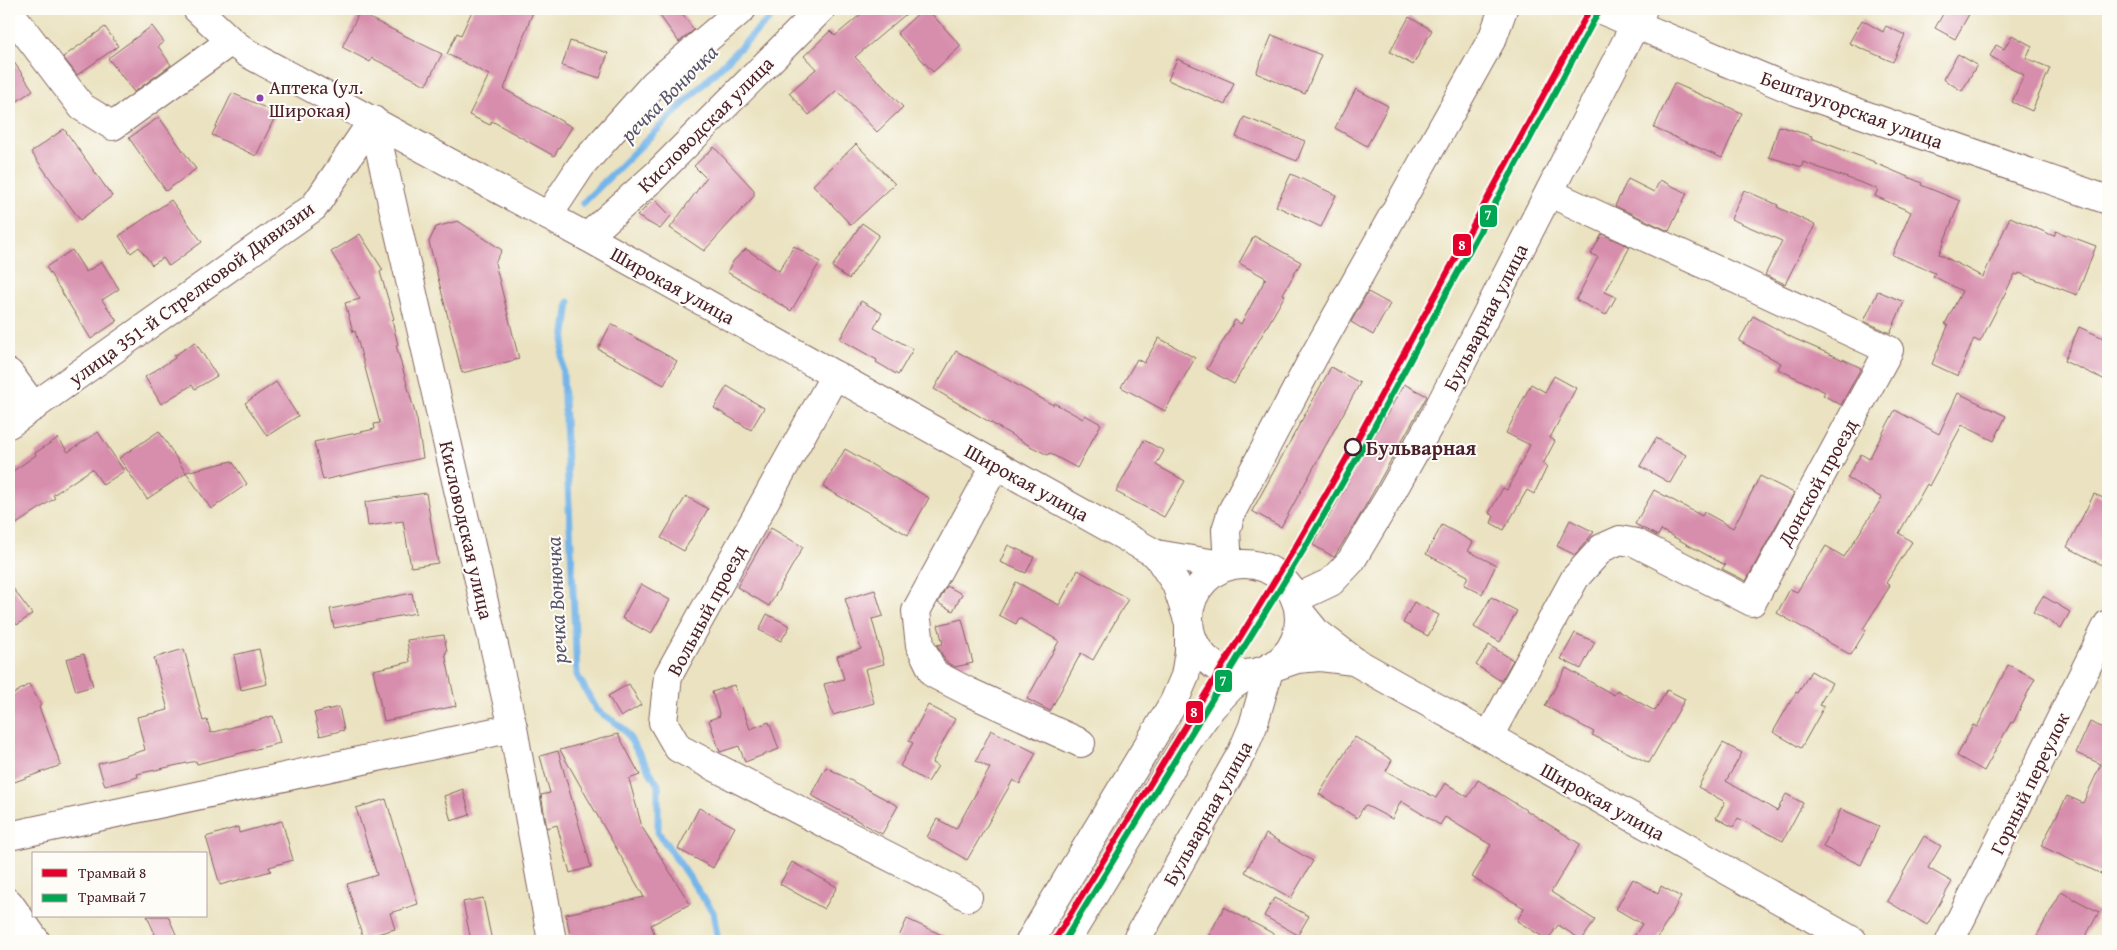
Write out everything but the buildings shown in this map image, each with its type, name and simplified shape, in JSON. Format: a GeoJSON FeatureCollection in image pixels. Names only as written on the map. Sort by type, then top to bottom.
{"type":"FeatureCollection","features":[{"type":"Feature","properties":{"kind":"street","name":"Широкая улица"},"geometry":{"type":"LineString","coordinates":[[197,9],[231,41],[247,53],[310,89],[373,120],[587,237],[1156,554],[1228,566]]}},
{"type":"Feature","properties":{"kind":"street"},"geometry":{"type":"LineString","coordinates":[[548,216],[581,166],[654,84],[742,9]]}},
{"type":"Feature","properties":{"kind":"street","name":"Кисловодская улица"},"geometry":{"type":"LineString","coordinates":[[587,237],[655,176],[821,9]]}},
{"type":"Feature","properties":{"kind":"street"},"geometry":{"type":"LineString","coordinates":[[1228,566],[1226,530],[1232,511],[1314,358],[1493,37],[1503,9]]}},
{"type":"Feature","properties":{"kind":"street","name":"Бештаугорская улица"},"geometry":{"type":"LineString","coordinates":[[1599,9],[1638,16],[1793,90],[2108,200]]}},
{"type":"Feature","properties":{"kind":"street"},"geometry":{"type":"LineString","coordinates":[[9,11],[82,107],[113,126],[231,41]]}},
{"type":"Feature","properties":{"kind":"street","name":"Бульварная улица"},"geometry":{"type":"LineString","coordinates":[[1297,605],[1331,582],[1351,561],[1435,414],[1550,193],[1638,16]]}},
{"type":"Feature","properties":{"kind":"street","name":"Кисловодская улица"},"geometry":{"type":"LineString","coordinates":[[373,120],[512,728],[552,941]]}},
{"type":"Feature","properties":{"kind":"street","name":"улица 351-й Стрелковой Дивизии"},"geometry":{"type":"LineString","coordinates":[[9,424],[314,207],[373,120]]}},
{"type":"Feature","properties":{"kind":"street","name":"Донской проезд"},"geometry":{"type":"LineString","coordinates":[[1489,736],[1575,578],[1602,548],[1620,540],[1636,542],[1752,602],[1889,350],[1550,193]]}},
{"type":"Feature","properties":{"kind":"street"},"geometry":{"type":"LineString","coordinates":[[9,373],[34,408]]}},
{"type":"Feature","properties":{"kind":"street","name":"Вольный проезд"},"geometry":{"type":"LineString","coordinates":[[835,376],[668,676],[664,722],[678,748],[968,897]]}},
{"type":"Feature","properties":{"kind":"street"},"geometry":{"type":"LineString","coordinates":[[996,464],[916,611],[920,645],[934,674],[1081,744]]}},
{"type":"Feature","properties":{"kind":"street","name":"Широкая улица"},"geometry":{"type":"LineString","coordinates":[[1156,554],[1176,584],[1188,623]]}},
{"type":"Feature","properties":{"kind":"street"},"geometry":{"type":"LineString","coordinates":[[1030,941],[1174,702],[1185,676],[1189,652],[1189,608],[1194,594],[1214,572],[1228,566],[1244,564],[1266,568],[1287,584],[1297,605],[1298,628],[1293,644],[1283,657],[1270,667],[1248,676],[1232,687],[1212,707],[1186,743],[1066,941]]}},
{"type":"Feature","properties":{"kind":"street","name":"Широкая улица"},"geometry":{"type":"LineString","coordinates":[[1297,605],[1316,632],[1354,661],[1489,736],[1822,934],[1853,941]]}},
{"type":"Feature","properties":{"kind":"street"},"geometry":{"type":"LineString","coordinates":[[1188,623],[1193,641],[1203,656],[1217,667],[1234,673],[1253,673],[1270,667]]}},
{"type":"Feature","properties":{"kind":"street","name":"Горный переулок"},"geometry":{"type":"LineString","coordinates":[[1950,941],[2108,624]]}},
{"type":"Feature","properties":{"kind":"street","name":"Широкая улица"},"geometry":{"type":"LineString","coordinates":[[1270,667],[1297,659],[1320,657],[1354,661]]}},
{"type":"Feature","properties":{"kind":"street","name":"Бульварная улица"},"geometry":{"type":"LineString","coordinates":[[1136,941],[1242,752],[1253,726],[1270,667]]}},
{"type":"Feature","properties":{"kind":"street"},"geometry":{"type":"LineString","coordinates":[[9,836],[512,728]]}},
{"type":"Feature","properties":{"kind":"street"},"geometry":{"type":"LineString","coordinates":[[9,903],[36,941]]}},
{"type":"Feature","properties":{"kind":"waterway","name":"речка Вонючка"},"geometry":{"type":"LineString","coordinates":[[583,203],[779,9]]}},
{"type":"Feature","properties":{"kind":"waterway","name":"речка Вонючка"},"geometry":{"type":"LineString","coordinates":[[569,302],[562,356],[577,675],[597,710],[624,729],[658,785],[658,832],[713,912],[718,941]]}},
{"type":"Feature","properties":{"kind":"tram line","name":"8"},"geometry":{"type":"LineString","coordinates":[[1054,941],[1296,546],[1353,447],[1590,9]]}},
{"type":"Feature","properties":{"kind":"tram line","name":"7"},"geometry":{"type":"LineString","coordinates":[[1064,941],[1303,551],[1361,451],[1598,13]]}},
{"type":"Feature","properties":{"kind":"place","name":"Аптека (ул. Широкая)"},"geometry":{"type":"Point","coordinates":[260,98]}},
{"type":"Feature","properties":{"kind":"place","name":"Бульварная"},"geometry":{"type":"Point","coordinates":[1353,447]}}]}
